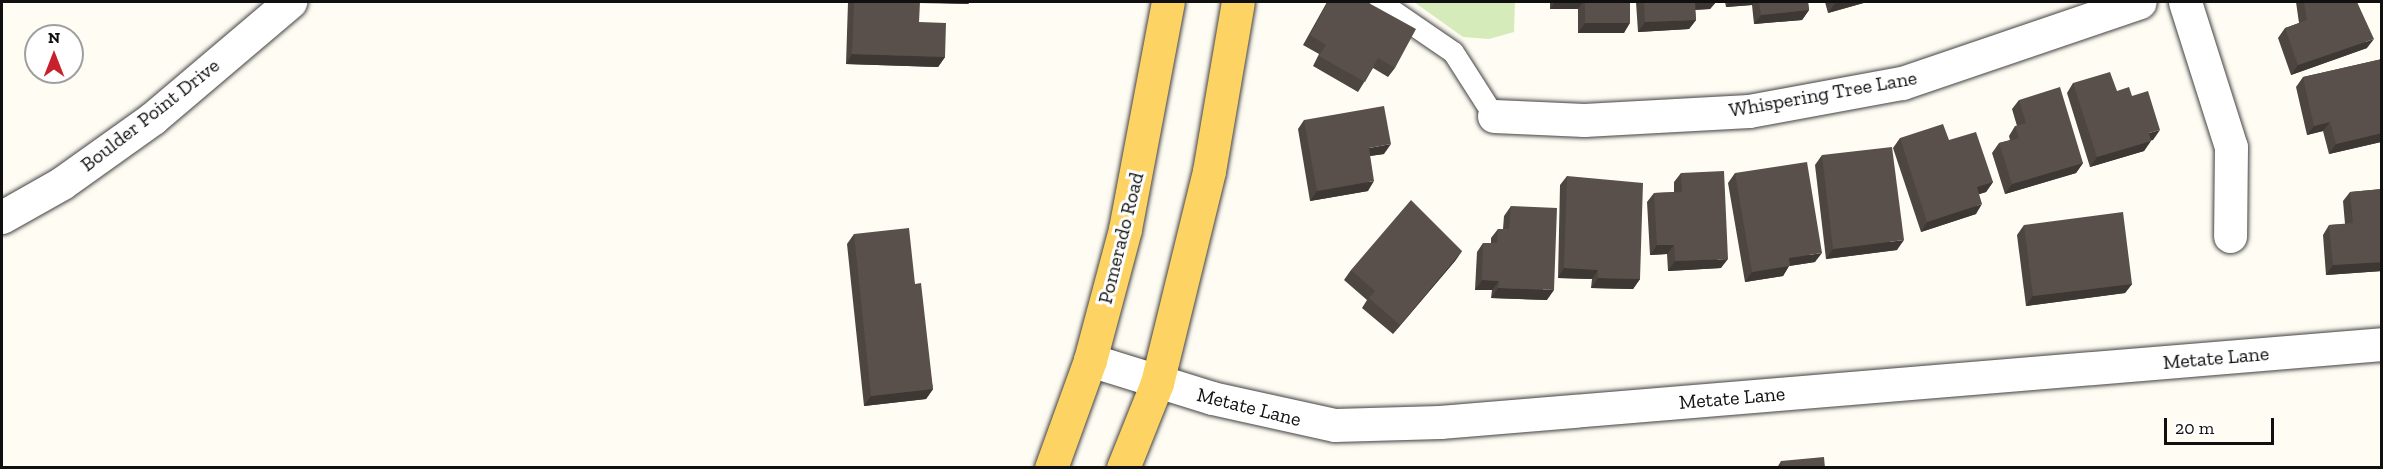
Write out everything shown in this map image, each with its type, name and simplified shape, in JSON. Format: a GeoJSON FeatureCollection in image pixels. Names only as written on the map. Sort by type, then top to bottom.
{"type":"FeatureCollection","features":[{"type":"Feature","properties":{"kind":"main road","name":"Pomerado Road"},"geometry":{"type":"LineString","coordinates":[[1051,468],[1090,360],[1140,162],[1168,2]]}},
{"type":"Feature","properties":{"kind":"main road"},"geometry":{"type":"LineString","coordinates":[[1124,468],[1157,383],[1209,171],[1238,2]]}},
{"type":"Feature","properties":{"kind":"street","name":"Boulder Point Drive"},"geometry":{"type":"LineString","coordinates":[[2,217],[62,183],[153,118],[290,2]]}},
{"type":"Feature","properties":{"kind":"street","name":"Whispering Tree Lane"},"geometry":{"type":"LineString","coordinates":[[1494,116],[1584,120],[1749,111],[1902,83],[2140,2]]}},
{"type":"Feature","properties":{"kind":"street"},"geometry":{"type":"LineString","coordinates":[[2185,2],[2231,147],[2230,236]]}},
{"type":"Feature","properties":{"kind":"street","name":"Metate Lane"},"geometry":{"type":"LineString","coordinates":[[1090,360],[1157,383],[1301,421],[1416,423],[2382,344]]}},
{"type":"Feature","properties":{"kind":"lane"},"geometry":{"type":"LineString","coordinates":[[1380,2],[1453,52],[1494,116]]}},
{"type":"Feature","properties":{"kind":"green space"},"geometry":{"type":"Polygon","coordinates":[[[1414,2],[1515,2],[1514,32],[1489,39],[1463,37],[1414,2]]]}},
{"type":"Feature","properties":{"kind":"building"},"geometry":{"type":"Polygon","coordinates":[[[854,2],[920,2],[919,22],[946,23],[945,57],[852,54],[854,2]]]}},
{"type":"Feature","properties":{"kind":"building"},"geometry":{"type":"Polygon","coordinates":[[[1328,2],[1367,2],[1416,29],[1395,68],[1378,58],[1365,82],[1319,56],[1326,45],[1310,35],[1328,2]]]}},
{"type":"Feature","properties":{"kind":"building"},"geometry":{"type":"Polygon","coordinates":[[[1585,2],[1630,2],[1630,23],[1585,23],[1585,2]]]}},
{"type":"Feature","properties":{"kind":"building"},"geometry":{"type":"Polygon","coordinates":[[[1644,2],[1695,2],[1696,20],[1645,22],[1644,2]]]}},
{"type":"Feature","properties":{"kind":"building"},"geometry":{"type":"Polygon","coordinates":[[[1759,2],[1808,2],[1809,10],[1761,15],[1759,2]]]}},
{"type":"Feature","properties":{"kind":"building"},"geometry":{"type":"Polygon","coordinates":[[[2304,2],[2357,2],[2374,39],[2298,65],[2285,28],[2307,20],[2304,2]]]}},
{"type":"Feature","properties":{"kind":"building"},"geometry":{"type":"Polygon","coordinates":[[[2382,59],[2382,133],[2336,144],[2330,122],[2314,126],[2303,77],[2382,59]]]}},
{"type":"Feature","properties":{"kind":"building"},"geometry":{"type":"Polygon","coordinates":[[[2110,72],[2117,91],[2129,87],[2132,96],[2148,91],[2160,130],[2149,133],[2151,141],[2097,157],[2073,83],[2110,72]]]}},
{"type":"Feature","properties":{"kind":"building"},"geometry":{"type":"Polygon","coordinates":[[[2060,87],[2083,163],[2012,184],[1999,143],[2019,138],[2015,126],[2026,123],[2019,100],[2060,87]]]}},
{"type":"Feature","properties":{"kind":"building"},"geometry":{"type":"Polygon","coordinates":[[[1384,106],[1391,144],[1369,148],[1374,181],[1317,191],[1304,120],[1384,106]]]}},
{"type":"Feature","properties":{"kind":"building"},"geometry":{"type":"Polygon","coordinates":[[[1943,124],[1949,140],[1976,132],[1993,182],[1977,187],[1982,204],[1927,222],[1900,138],[1943,124]]]}},
{"type":"Feature","properties":{"kind":"building"},"geometry":{"type":"Polygon","coordinates":[[[1892,147],[1904,240],[1833,249],[1822,155],[1892,147]]]}},
{"type":"Feature","properties":{"kind":"building"},"geometry":{"type":"Polygon","coordinates":[[[1807,162],[1822,253],[1789,258],[1790,266],[1752,272],[1735,173],[1807,162]]]}},
{"type":"Feature","properties":{"kind":"building"},"geometry":{"type":"Polygon","coordinates":[[[1724,171],[1728,259],[1675,261],[1674,245],[1657,245],[1654,193],[1682,192],[1681,173],[1724,171]]]}},
{"type":"Feature","properties":{"kind":"building"},"geometry":{"type":"Polygon","coordinates":[[[1567,176],[1643,183],[1640,279],[1598,278],[1598,270],[1564,268],[1567,176]]]}},
{"type":"Feature","properties":{"kind":"building"},"geometry":{"type":"Polygon","coordinates":[[[2382,189],[2382,262],[2333,265],[2329,225],[2353,223],[2350,192],[2382,189]]]}},
{"type":"Feature","properties":{"kind":"building"},"geometry":{"type":"Polygon","coordinates":[[[1411,200],[1462,251],[1400,325],[1369,298],[1375,291],[1351,270],[1411,200]]]}},
{"type":"Feature","properties":{"kind":"building"},"geometry":{"type":"Polygon","coordinates":[[[1511,206],[1557,208],[1554,290],[1498,288],[1499,281],[1482,280],[1483,243],[1497,243],[1498,229],[1509,229],[1511,206]]]}},
{"type":"Feature","properties":{"kind":"building"},"geometry":{"type":"Polygon","coordinates":[[[2123,212],[2132,284],[2033,296],[2024,225],[2123,212]]]}},
{"type":"Feature","properties":{"kind":"building"},"geometry":{"type":"Polygon","coordinates":[[[909,228],[915,284],[921,283],[933,389],[871,396],[854,234],[909,228]]]}},
{"type":"Feature","properties":{"kind":"building"},"geometry":{"type":"Polygon","coordinates":[[[1824,457],[1825,468],[1782,468],[1781,461],[1824,457]]]}}]}
